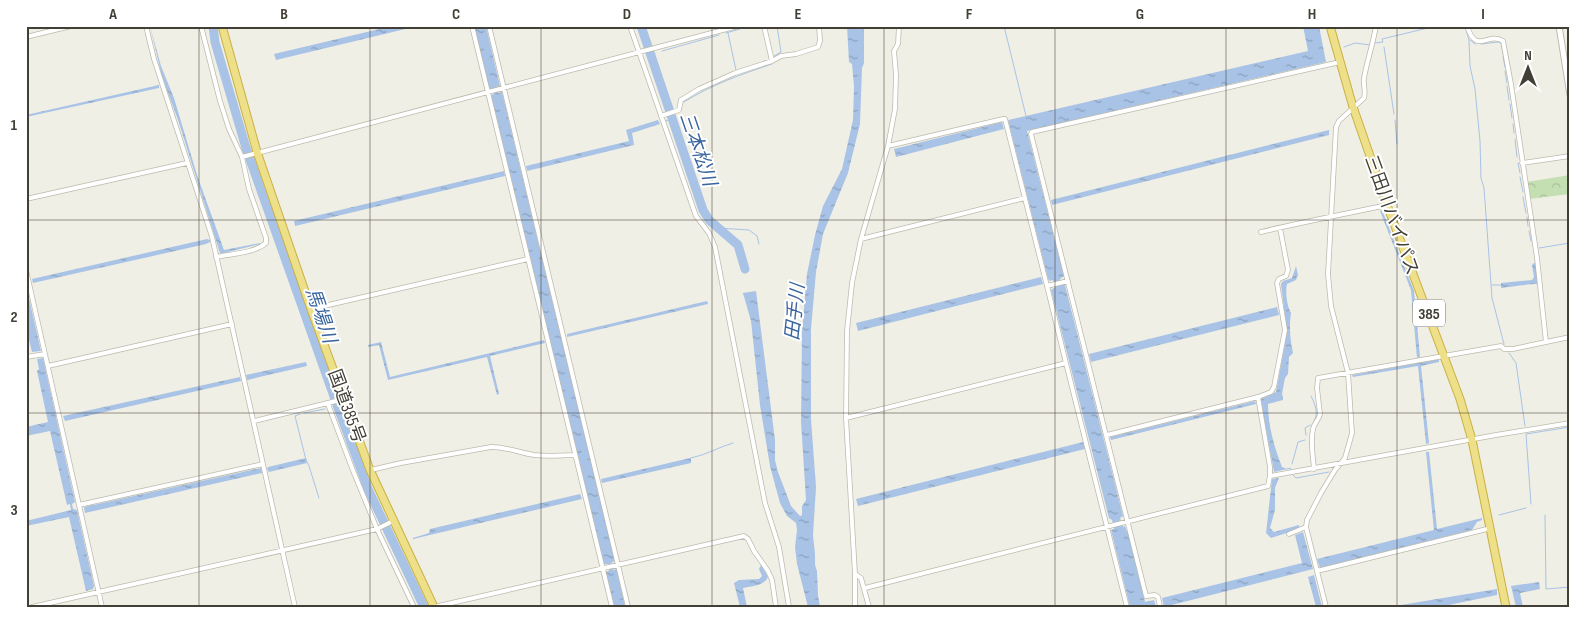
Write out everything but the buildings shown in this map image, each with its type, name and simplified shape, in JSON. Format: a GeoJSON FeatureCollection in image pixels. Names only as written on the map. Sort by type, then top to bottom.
{"type":"FeatureCollection","features":[{"type":"Feature","properties":{"kind":"highway","name":"国道385号"},"geometry":{"type":"LineString","coordinates":[[222,26],[255,153],[343,400],[392,522],[434,607]]}},
{"type":"Feature","properties":{"kind":"highway","name":"三田川バイパス"},"geometry":{"type":"LineString","coordinates":[[1330,26],[1353,107],[1460,398],[1472,440],[1506,607]]}},
{"type":"Feature","properties":{"kind":"street"},"geometry":{"type":"LineString","coordinates":[[26,36],[72,26]]}},
{"type":"Feature","properties":{"kind":"street"},"geometry":{"type":"LineString","coordinates":[[146,26],[154,59],[212,237],[296,607]]}},
{"type":"Feature","properties":{"kind":"street"},"geometry":{"type":"LineString","coordinates":[[201,26],[220,102],[229,129],[244,156],[249,189],[266,238],[266,243],[262,246],[216,257]]}},
{"type":"Feature","properties":{"kind":"street"},"geometry":{"type":"LineString","coordinates":[[472,26],[612,607]]}},
{"type":"Feature","properties":{"kind":"street"},"geometry":{"type":"LineString","coordinates":[[489,26],[628,607]]}},
{"type":"Feature","properties":{"kind":"street"},"geometry":{"type":"LineString","coordinates":[[630,26],[696,216],[709,233],[715,248],[764,504],[779,547],[789,607]]}},
{"type":"Feature","properties":{"kind":"street"},"geometry":{"type":"LineString","coordinates":[[244,156],[738,26]]}},
{"type":"Feature","properties":{"kind":"street"},"geometry":{"type":"LineString","coordinates":[[764,26],[772,62]]}},
{"type":"Feature","properties":{"kind":"street"},"geometry":{"type":"LineString","coordinates":[[661,116],[679,110],[681,100],[699,89],[735,73],[772,62],[782,56],[818,47],[820,41],[819,26]]}},
{"type":"Feature","properties":{"kind":"street"},"geometry":{"type":"LineString","coordinates":[[855,607],[855,574],[846,418],[847,331],[852,283],[861,239],[888,146],[895,109],[896,75],[894,51],[898,44],[899,26]]}},
{"type":"Feature","properties":{"kind":"street"},"geometry":{"type":"LineString","coordinates":[[1326,607],[1306,527],[1307,520],[1320,493],[1345,458],[1352,432],[1348,373],[1331,306],[1328,286],[1335,169],[1335,137],[1338,122],[1364,98],[1364,76],[1373,46],[1376,26]]}},
{"type":"Feature","properties":{"kind":"street"},"geometry":{"type":"LineString","coordinates":[[1467,26],[1472,39],[1476,42],[1500,39],[1503,41],[1537,258],[1546,342]]}},
{"type":"Feature","properties":{"kind":"street"},"geometry":{"type":"LineString","coordinates":[[1558,26],[1570,95]]}},
{"type":"Feature","properties":{"kind":"street"},"geometry":{"type":"LineString","coordinates":[[1160,607],[1158,597],[1146,596],[1031,134],[1032,132],[1340,62]]}},
{"type":"Feature","properties":{"kind":"street"},"geometry":{"type":"LineString","coordinates":[[888,146],[1006,119],[1127,607]]}},
{"type":"Feature","properties":{"kind":"street"},"geometry":{"type":"LineString","coordinates":[[1522,163],[1570,156]]}},
{"type":"Feature","properties":{"kind":"street"},"geometry":{"type":"LineString","coordinates":[[26,199],[187,163]]}},
{"type":"Feature","properties":{"kind":"street"},"geometry":{"type":"LineString","coordinates":[[861,239],[1025,198]]}},
{"type":"Feature","properties":{"kind":"street"},"geometry":{"type":"LineString","coordinates":[[1262,232],[1388,206]]}},
{"type":"Feature","properties":{"kind":"street"},"geometry":{"type":"LineString","coordinates":[[1107,435],[1258,398],[1271,392],[1274,387],[1284,330],[1277,283],[1279,279],[1286,276],[1288,270],[1280,228]]}},
{"type":"Feature","properties":{"kind":"street"},"geometry":{"type":"LineString","coordinates":[[311,309],[528,260]]}},
{"type":"Feature","properties":{"kind":"street"},"geometry":{"type":"LineString","coordinates":[[26,270],[102,607]]}},
{"type":"Feature","properties":{"kind":"street"},"geometry":{"type":"LineString","coordinates":[[1047,286],[1068,280]]}},
{"type":"Feature","properties":{"kind":"street"},"geometry":{"type":"LineString","coordinates":[[48,366],[232,324]]}},
{"type":"Feature","properties":{"kind":"street"},"geometry":{"type":"LineString","coordinates":[[1314,469],[1311,444],[1313,429],[1320,414],[1318,378],[1501,346],[1504,349],[1513,349],[1570,337]]}},
{"type":"Feature","properties":{"kind":"street"},"geometry":{"type":"LineString","coordinates":[[26,357],[45,354]]}},
{"type":"Feature","properties":{"kind":"street"},"geometry":{"type":"LineString","coordinates":[[846,418],[1066,363]]}},
{"type":"Feature","properties":{"kind":"street"},"geometry":{"type":"LineString","coordinates":[[865,588],[1268,486],[1270,466],[1258,398]]}},
{"type":"Feature","properties":{"kind":"street"},"geometry":{"type":"LineString","coordinates":[[254,421],[343,400]]}},
{"type":"Feature","properties":{"kind":"street"},"geometry":{"type":"LineString","coordinates":[[329,404],[349,460],[414,607]]}},
{"type":"Feature","properties":{"kind":"street"},"geometry":{"type":"LineString","coordinates":[[1270,476],[1570,423]]}},
{"type":"Feature","properties":{"kind":"street"},"geometry":{"type":"LineString","coordinates":[[370,470],[496,446],[537,456],[575,455]]}},
{"type":"Feature","properties":{"kind":"street"},"geometry":{"type":"LineString","coordinates":[[79,505],[263,464]]}},
{"type":"Feature","properties":{"kind":"street"},"geometry":{"type":"LineString","coordinates":[[32,607],[378,528],[392,522]]}},
{"type":"Feature","properties":{"kind":"street"},"geometry":{"type":"LineString","coordinates":[[1289,534],[1306,527]]}},
{"type":"Feature","properties":{"kind":"street"},"geometry":{"type":"LineString","coordinates":[[1317,571],[1491,528]]}},
{"type":"Feature","properties":{"kind":"street"},"geometry":{"type":"LineString","coordinates":[[434,607],[744,536],[748,539],[754,552],[768,571],[772,580],[777,607]]}},
{"type":"Feature","properties":{"kind":"street"},"geometry":{"type":"LineString","coordinates":[[855,574],[861,578],[865,588],[868,607]]}},
{"type":"Feature","properties":{"kind":"green space"},"geometry":{"type":"Polygon","coordinates":[[[1570,175],[1570,194],[1529,199],[1526,182],[1570,175]]]}},
{"type":"Feature","properties":{"kind":"water"},"geometry":{"type":"Polygon","coordinates":[[[150,26],[161,66],[174,98],[197,175],[224,250],[260,244],[220,253],[178,120],[162,77],[150,26]]]}},
{"type":"Feature","properties":{"kind":"water"},"geometry":{"type":"Polygon","coordinates":[[[392,26],[418,26],[276,60],[274,54],[392,26]]]}},
{"type":"Feature","properties":{"kind":"water"},"geometry":{"type":"Polygon","coordinates":[[[474,26],[486,26],[500,86],[496,87],[498,93],[502,92],[615,561],[611,563],[613,570],[617,569],[625,607],[614,607],[605,572],[609,571],[608,564],[604,564],[491,95],[494,94],[493,88],[489,89],[474,26]]]}},
{"type":"Feature","properties":{"kind":"water"},"geometry":{"type":"Polygon","coordinates":[[[847,26],[864,26],[864,63],[862,68],[860,124],[848,173],[823,234],[816,272],[811,329],[811,419],[816,487],[813,535],[820,607],[808,607],[797,564],[795,547],[796,523],[787,516],[780,503],[770,466],[760,405],[751,321],[743,293],[756,291],[775,440],[775,460],[791,506],[800,516],[802,515],[802,506],[806,500],[801,422],[802,332],[807,274],[823,206],[842,169],[853,120],[854,86],[852,64],[849,62],[847,26]]]}},
{"type":"Feature","properties":{"kind":"water"},"geometry":{"type":"Polygon","coordinates":[[[1303,26],[1319,26],[1326,62],[1027,131],[1064,276],[1060,279],[1062,285],[1065,285],[1123,516],[1120,518],[1123,527],[1125,526],[1128,532],[1145,602],[1154,600],[1156,607],[1130,607],[1111,530],[1114,529],[1112,520],[1109,518],[1051,290],[1055,287],[1053,280],[1050,281],[1048,279],[1008,120],[1308,51],[1303,26]]]}},
{"type":"Feature","properties":{"kind":"water"},"geometry":{"type":"Polygon","coordinates":[[[159,85],[159,88],[26,117],[26,115],[159,85]]]}},
{"type":"Feature","properties":{"kind":"water"},"geometry":{"type":"Polygon","coordinates":[[[658,120],[660,124],[632,133],[634,145],[527,171],[526,166],[629,141],[626,130],[658,120]]]}},
{"type":"Feature","properties":{"kind":"water"},"geometry":{"type":"Polygon","coordinates":[[[1002,122],[1004,129],[896,157],[894,149],[1002,122]]]}},
{"type":"Feature","properties":{"kind":"water"},"geometry":{"type":"Polygon","coordinates":[[[1329,130],[1329,135],[1052,205],[1051,200],[1329,130]]]}},
{"type":"Feature","properties":{"kind":"water"},"geometry":{"type":"Polygon","coordinates":[[[504,171],[505,176],[295,226],[294,221],[504,171]]]}},
{"type":"Feature","properties":{"kind":"water"},"geometry":{"type":"Polygon","coordinates":[[[1382,210],[1414,291],[1420,357],[1417,358],[1411,290],[1380,211],[1382,210]]]}},
{"type":"Feature","properties":{"kind":"water"},"geometry":{"type":"Polygon","coordinates":[[[207,239],[210,242],[206,244],[33,283],[32,279],[207,239]]]}},
{"type":"Feature","properties":{"kind":"water"},"geometry":{"type":"Polygon","coordinates":[[[1536,263],[1539,290],[1537,284],[1501,288],[1501,283],[1532,280],[1534,277],[1532,265],[1536,263]]]}},
{"type":"Feature","properties":{"kind":"water"},"geometry":{"type":"Polygon","coordinates":[[[1296,266],[1298,275],[1296,280],[1287,284],[1286,291],[1287,303],[1291,313],[1290,333],[1293,353],[1289,357],[1288,374],[1285,378],[1282,394],[1283,400],[1268,404],[1270,428],[1274,444],[1282,467],[1287,469],[1274,472],[1261,399],[1276,392],[1287,332],[1281,284],[1283,281],[1292,278],[1296,266]]]}},
{"type":"Feature","properties":{"kind":"water"},"geometry":{"type":"Polygon","coordinates":[[[1041,277],[1043,284],[858,331],[856,323],[1041,277]]]}},
{"type":"Feature","properties":{"kind":"water"},"geometry":{"type":"Polygon","coordinates":[[[26,285],[41,351],[32,352],[26,328],[26,285]]]}},
{"type":"Feature","properties":{"kind":"water"},"geometry":{"type":"Polygon","coordinates":[[[707,301],[708,304],[567,337],[567,334],[707,301]]]}},
{"type":"Feature","properties":{"kind":"water"},"geometry":{"type":"Polygon","coordinates":[[[1277,307],[1279,315],[1091,362],[1089,354],[1277,307]]]}},
{"type":"Feature","properties":{"kind":"water"},"geometry":{"type":"Polygon","coordinates":[[[544,340],[545,343],[490,356],[499,394],[497,395],[487,357],[388,380],[379,345],[368,347],[368,345],[381,342],[390,377],[544,340]]]}},
{"type":"Feature","properties":{"kind":"water"},"geometry":{"type":"Polygon","coordinates":[[[43,358],[75,502],[72,504],[73,509],[77,510],[94,586],[93,589],[86,591],[69,517],[26,526],[26,521],[71,510],[70,504],[67,505],[50,431],[26,436],[26,427],[48,422],[37,371],[39,369],[37,359],[43,358]]]}},
{"type":"Feature","properties":{"kind":"water"},"geometry":{"type":"Polygon","coordinates":[[[1439,359],[1439,362],[1421,366],[1429,443],[1426,444],[1418,366],[1353,377],[1352,375],[1439,359]]]}},
{"type":"Feature","properties":{"kind":"water"},"geometry":{"type":"Polygon","coordinates":[[[306,362],[307,366],[247,380],[246,375],[306,362]]]}},
{"type":"Feature","properties":{"kind":"water"},"geometry":{"type":"Polygon","coordinates":[[[240,377],[241,381],[65,421],[63,416],[240,377]]]}},
{"type":"Feature","properties":{"kind":"water"},"geometry":{"type":"Polygon","coordinates":[[[1255,401],[1256,404],[1111,440],[1110,437],[1255,401]]]}},
{"type":"Feature","properties":{"kind":"water"},"geometry":{"type":"Polygon","coordinates":[[[1083,442],[1085,449],[858,506],[856,499],[1083,442]]]}},
{"type":"Feature","properties":{"kind":"water"},"geometry":{"type":"Polygon","coordinates":[[[1426,452],[1429,452],[1437,529],[1482,518],[1482,520],[1477,522],[1472,530],[1320,568],[1317,559],[1434,530],[1426,452]]]}},
{"type":"Feature","properties":{"kind":"water"},"geometry":{"type":"Polygon","coordinates":[[[306,458],[307,463],[269,472],[267,469],[268,467],[306,458]]]}},
{"type":"Feature","properties":{"kind":"water"},"geometry":{"type":"Polygon","coordinates":[[[691,458],[691,463],[602,483],[601,479],[691,458]]]}},
{"type":"Feature","properties":{"kind":"water"},"geometry":{"type":"Polygon","coordinates":[[[261,468],[262,473],[85,513],[84,507],[261,468]]]}},
{"type":"Feature","properties":{"kind":"water"},"geometry":{"type":"Polygon","coordinates":[[[1279,478],[1275,488],[1275,510],[1270,528],[1274,532],[1299,525],[1299,528],[1271,538],[1266,533],[1272,479],[1279,478]]]}},
{"type":"Feature","properties":{"kind":"water"},"geometry":{"type":"Polygon","coordinates":[[[580,494],[582,499],[413,539],[429,533],[430,529],[580,494]]]}},
{"type":"Feature","properties":{"kind":"water"},"geometry":{"type":"Polygon","coordinates":[[[1303,532],[1313,569],[1164,607],[1162,598],[1302,563],[1295,535],[1303,532]]]}},
{"type":"Feature","properties":{"kind":"water"},"geometry":{"type":"Polygon","coordinates":[[[761,565],[768,577],[761,584],[743,588],[747,607],[740,607],[734,583],[739,580],[759,579],[762,576],[759,569],[761,565]]]}},
{"type":"Feature","properties":{"kind":"water"},"geometry":{"type":"Polygon","coordinates":[[[1314,575],[1322,607],[1316,607],[1308,577],[1314,575]]]}},
{"type":"Feature","properties":{"kind":"water"},"geometry":{"type":"Polygon","coordinates":[[[1539,582],[1540,589],[1520,593],[1523,607],[1516,607],[1511,586],[1539,582]]]}},
{"type":"Feature","properties":{"kind":"water"},"geometry":{"type":"Polygon","coordinates":[[[1497,589],[1497,595],[1439,607],[1389,607],[1497,589]]]}},
{"type":"Feature","properties":{"kind":"waterway","name":"馬場川"},"geometry":{"type":"LineString","coordinates":[[213,26],[215,42],[246,148],[337,405],[368,489],[424,607]]}},
{"type":"Feature","properties":{"kind":"waterway","name":"三本松川"},"geometry":{"type":"LineString","coordinates":[[641,26],[703,210],[709,220],[738,245],[745,269]]}},
{"type":"Feature","properties":{"kind":"waterway"},"geometry":{"type":"LineString","coordinates":[[774,56],[781,52],[777,26]]}},
{"type":"Feature","properties":{"kind":"waterway"},"geometry":{"type":"LineString","coordinates":[[1004,26],[1026,116]]}},
{"type":"Feature","properties":{"kind":"waterway"},"geometry":{"type":"LineString","coordinates":[[1375,43],[1383,42],[1382,39],[1436,26]]}},
{"type":"Feature","properties":{"kind":"waterway"},"geometry":{"type":"LineString","coordinates":[[1465,26],[1469,40],[1470,66],[1475,89],[1492,298],[1504,344]]}},
{"type":"Feature","properties":{"kind":"waterway"},"geometry":{"type":"LineString","coordinates":[[726,33],[740,29]]}},
{"type":"Feature","properties":{"kind":"waterway"},"geometry":{"type":"LineString","coordinates":[[728,33],[736,70]]}},
{"type":"Feature","properties":{"kind":"waterway"},"geometry":{"type":"LineString","coordinates":[[662,51],[719,35]]}},
{"type":"Feature","properties":{"kind":"waterway"},"geometry":{"type":"LineString","coordinates":[[1470,40],[1475,44]]}},
{"type":"Feature","properties":{"kind":"waterway"},"geometry":{"type":"LineString","coordinates":[[1344,47],[1355,43],[1370,45]]}},
{"type":"Feature","properties":{"kind":"waterway"},"geometry":{"type":"LineString","coordinates":[[1481,44],[1501,43],[1503,54]]}},
{"type":"Feature","properties":{"kind":"waterway"},"geometry":{"type":"LineString","coordinates":[[1384,47],[1394,114]]}},
{"type":"Feature","properties":{"kind":"waterway","name":"三本松川"},"geometry":{"type":"LineString","coordinates":[[651,55],[655,54]]}},
{"type":"Feature","properties":{"kind":"waterway"},"geometry":{"type":"LineString","coordinates":[[1503,57],[1505,67]]}},
{"type":"Feature","properties":{"kind":"waterway"},"geometry":{"type":"LineString","coordinates":[[684,102],[716,85],[772,64]]}},
{"type":"Feature","properties":{"kind":"waterway"},"geometry":{"type":"LineString","coordinates":[[1505,71],[1507,83]]}},
{"type":"Feature","properties":{"kind":"waterway"},"geometry":{"type":"LineString","coordinates":[[1507,86],[1509,100]]}},
{"type":"Feature","properties":{"kind":"waterway"},"geometry":{"type":"LineString","coordinates":[[1510,104],[1512,118]]}},
{"type":"Feature","properties":{"kind":"waterway","name":"三本松川"},"geometry":{"type":"LineString","coordinates":[[669,109],[673,108]]}},
{"type":"Feature","properties":{"kind":"waterway","name":"三本松川"},"geometry":{"type":"LineString","coordinates":[[665,121],[673,119]]}},
{"type":"Feature","properties":{"kind":"waterway"},"geometry":{"type":"LineString","coordinates":[[1395,120],[1397,144]]}},
{"type":"Feature","properties":{"kind":"waterway"},"geometry":{"type":"LineString","coordinates":[[1513,124],[1514,133]]}},
{"type":"Feature","properties":{"kind":"waterway"},"geometry":{"type":"LineString","coordinates":[[1515,139],[1517,157]]}},
{"type":"Feature","properties":{"kind":"waterway"},"geometry":{"type":"LineString","coordinates":[[1518,163],[1520,173]]}},
{"type":"Feature","properties":{"kind":"waterway"},"geometry":{"type":"LineString","coordinates":[[1520,177],[1523,192]]}},
{"type":"Feature","properties":{"kind":"waterway"},"geometry":{"type":"LineString","coordinates":[[1523,197],[1526,213]]}},
{"type":"Feature","properties":{"kind":"waterway"},"geometry":{"type":"LineString","coordinates":[[1527,217],[1528,226]]}},
{"type":"Feature","properties":{"kind":"waterway"},"geometry":{"type":"LineString","coordinates":[[718,228],[749,230],[757,236],[759,244]]}},
{"type":"Feature","properties":{"kind":"waterway"},"geometry":{"type":"LineString","coordinates":[[1529,231],[1531,241]]}},
{"type":"Feature","properties":{"kind":"waterway"},"geometry":{"type":"LineString","coordinates":[[1539,248],[1570,243]]}},
{"type":"Feature","properties":{"kind":"waterway"},"geometry":{"type":"LineString","coordinates":[[1492,285],[1501,285]]}},
{"type":"Feature","properties":{"kind":"waterway"},"geometry":{"type":"LineString","coordinates":[[1509,353],[1516,363],[1525,426]]}},
{"type":"Feature","properties":{"kind":"waterway"},"geometry":{"type":"LineString","coordinates":[[1311,396],[1316,412],[1314,421]]}},
{"type":"Feature","properties":{"kind":"waterway"},"geometry":{"type":"LineString","coordinates":[[304,413],[325,409]]}},
{"type":"Feature","properties":{"kind":"waterway"},"geometry":{"type":"LineString","coordinates":[[300,414],[295,416],[306,460],[319,498]]}},
{"type":"Feature","properties":{"kind":"waterway"},"geometry":{"type":"LineString","coordinates":[[1306,435],[1305,428],[1310,425]]}},
{"type":"Feature","properties":{"kind":"waterway"},"geometry":{"type":"LineString","coordinates":[[1531,504],[1526,434],[1570,427]]}},
{"type":"Feature","properties":{"kind":"waterway"},"geometry":{"type":"LineString","coordinates":[[1292,464],[1298,442],[1305,440]]}},
{"type":"Feature","properties":{"kind":"waterway"},"geometry":{"type":"LineString","coordinates":[[691,458],[733,443]]}},
{"type":"Feature","properties":{"kind":"waterway"},"geometry":{"type":"LineString","coordinates":[[1287,469],[1290,468],[1291,470]]}},
{"type":"Feature","properties":{"kind":"waterway"},"geometry":{"type":"LineString","coordinates":[[1293,475],[1296,478],[1329,472]]}},
{"type":"Feature","properties":{"kind":"waterway"},"geometry":{"type":"LineString","coordinates":[[1499,515],[1526,508]]}},
{"type":"Feature","properties":{"kind":"waterway"},"geometry":{"type":"LineString","coordinates":[[1545,515],[1546,589],[1570,587]]}},
{"type":"Feature","properties":{"kind":"water label","name":"田手川"},"geometry":{"type":"Point","coordinates":[794,312]}}]}
